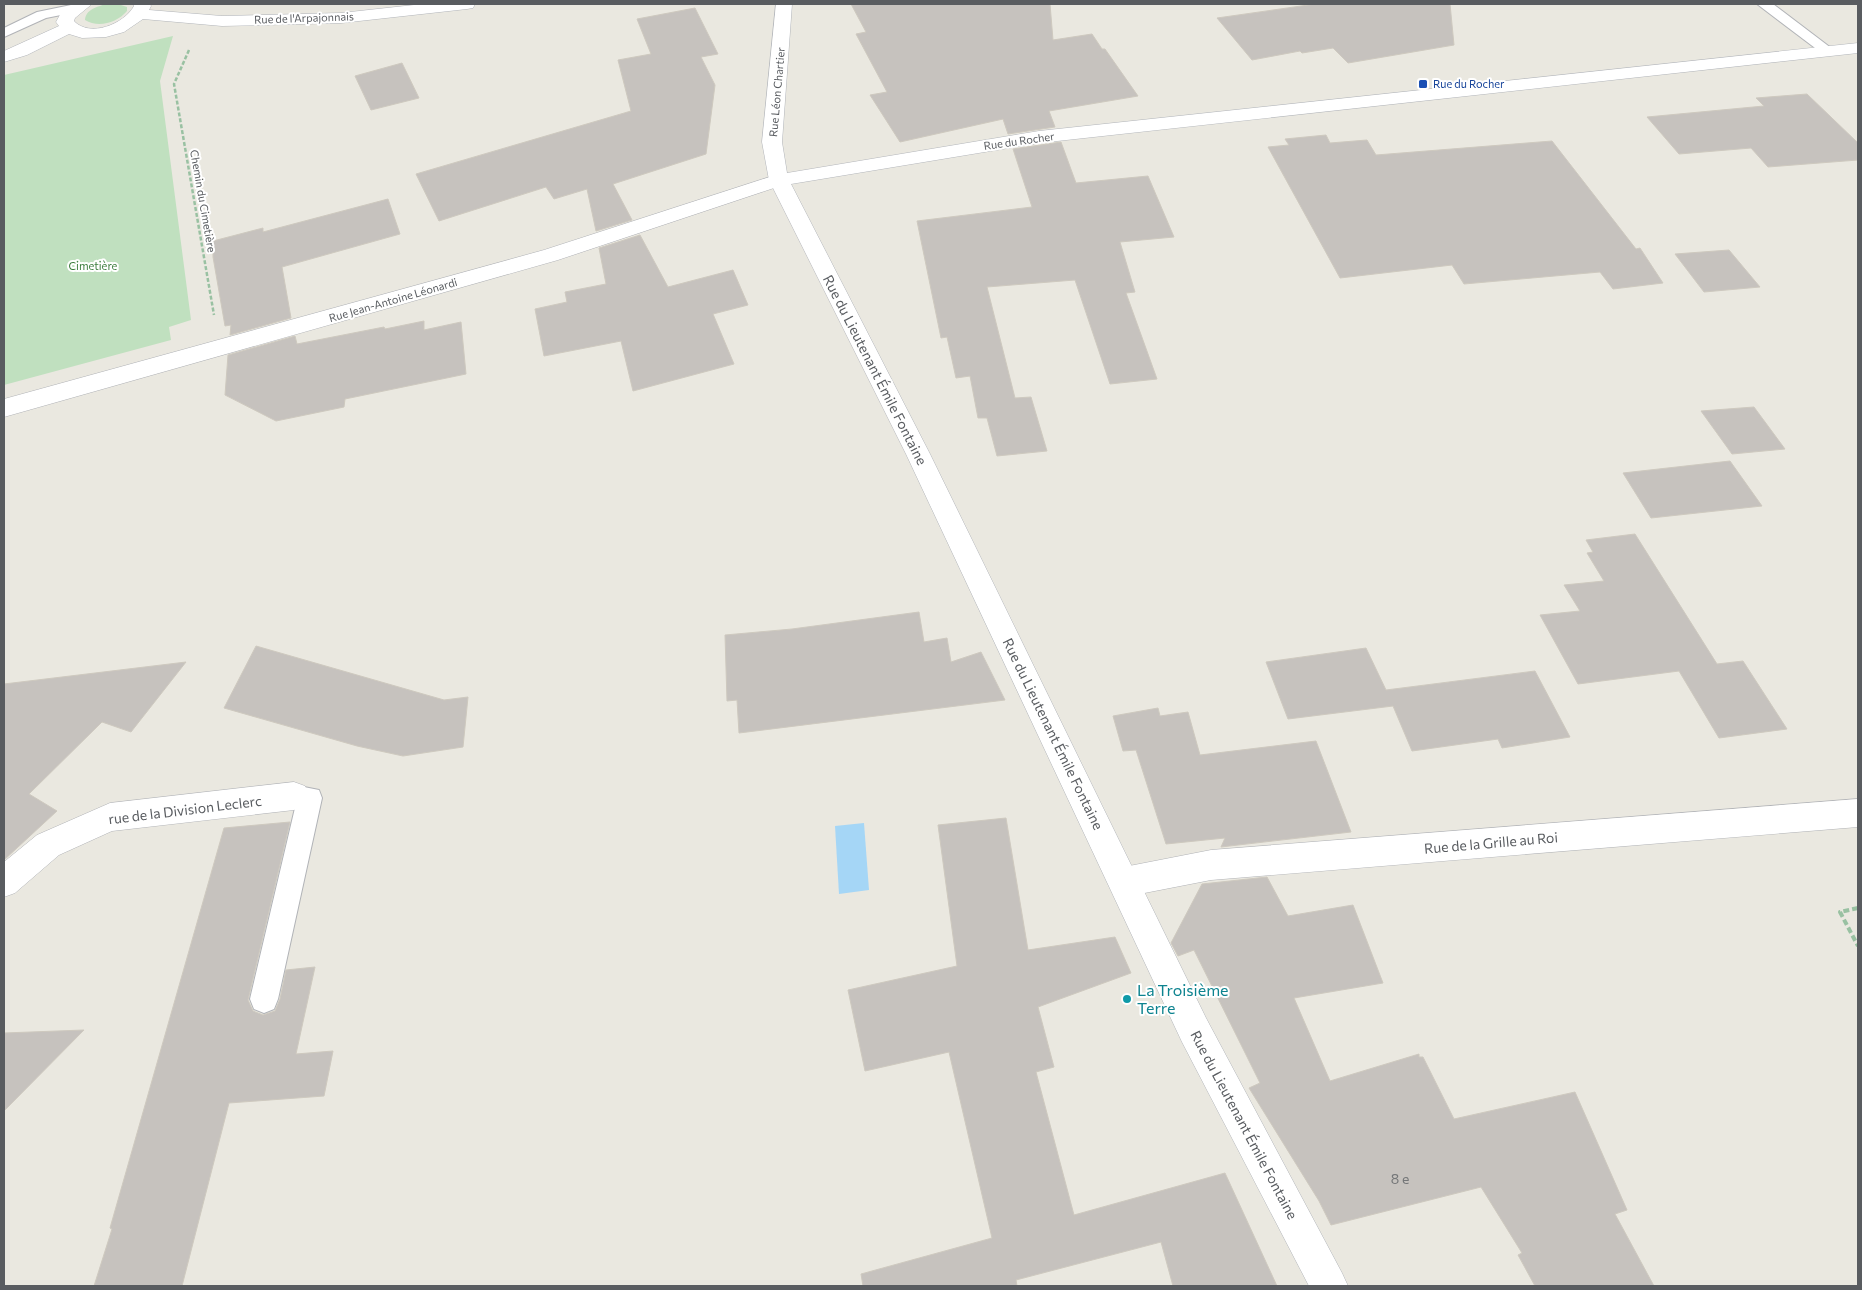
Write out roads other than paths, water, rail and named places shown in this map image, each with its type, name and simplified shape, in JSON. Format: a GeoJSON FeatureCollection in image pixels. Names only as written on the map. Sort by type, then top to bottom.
{"type":"FeatureCollection","features":[{"type":"Feature","properties":{"kind":"street","name":"Rue de l'Arpajonnais"},"geometry":{"type":"LineString","coordinates":[[68,28],[90,34],[106,32],[133,21],[141,9],[222,21],[340,18],[467,4]]}},
{"type":"Feature","properties":{"kind":"street","name":"Rue Léon Chartier"},"geometry":{"type":"LineString","coordinates":[[779,180],[772,142],[784,4]]}},
{"type":"Feature","properties":{"kind":"street"},"geometry":{"type":"LineString","coordinates":[[4,57],[68,28],[65,22],[68,15],[80,6]]}},
{"type":"Feature","properties":{"kind":"street","name":"Rue du Rocher"},"geometry":{"type":"LineString","coordinates":[[779,180],[1039,137],[1858,48]]}},
{"type":"Feature","properties":{"kind":"street","name":"Rue Jean-Antoine Léonardi"},"geometry":{"type":"LineString","coordinates":[[4,408],[551,255],[779,180]]}},
{"type":"Feature","properties":{"kind":"street","name":"Rue du Lieutenant Émile Fontaine"},"geometry":{"type":"LineString","coordinates":[[779,180],[918,454],[1194,1030],[1329,1286]]}},
{"type":"Feature","properties":{"kind":"street","name":"rue de la Division Leclerc"},"geometry":{"type":"LineString","coordinates":[[4,882],[48,845],[110,817],[294,796]]}},
{"type":"Feature","properties":{"kind":"street","name":"Rue de la Grille au Roi"},"geometry":{"type":"LineString","coordinates":[[1124,882],[1211,865],[1858,813]]}},
{"type":"Feature","properties":{"kind":"lane"},"geometry":{"type":"LineString","coordinates":[[1764,4],[1828,51]]}},
{"type":"Feature","properties":{"kind":"lane"},"geometry":{"type":"LineString","coordinates":[[4,33],[42,15],[80,6]]}},
{"type":"Feature","properties":{"kind":"lane"},"geometry":{"type":"LineString","coordinates":[[264,999],[310,798],[294,796]]}},
{"type":"Feature","properties":{"kind":"water"},"geometry":{"type":"Polygon","coordinates":[[[864,823],[869,890],[839,894],[835,826],[864,823]]]}},
{"type":"Feature","properties":{"kind":"place","name":"Rue du Rocher"},"geometry":{"type":"Point","coordinates":[1423,84]}},
{"type":"Feature","properties":{"kind":"place","name":"La Troisième Terre"},"geometry":{"type":"Point","coordinates":[1127,999]}},
{"type":"Feature","properties":{"kind":"park label","name":"Cimetière"},"geometry":{"type":"Point","coordinates":[93,266]}}]}
